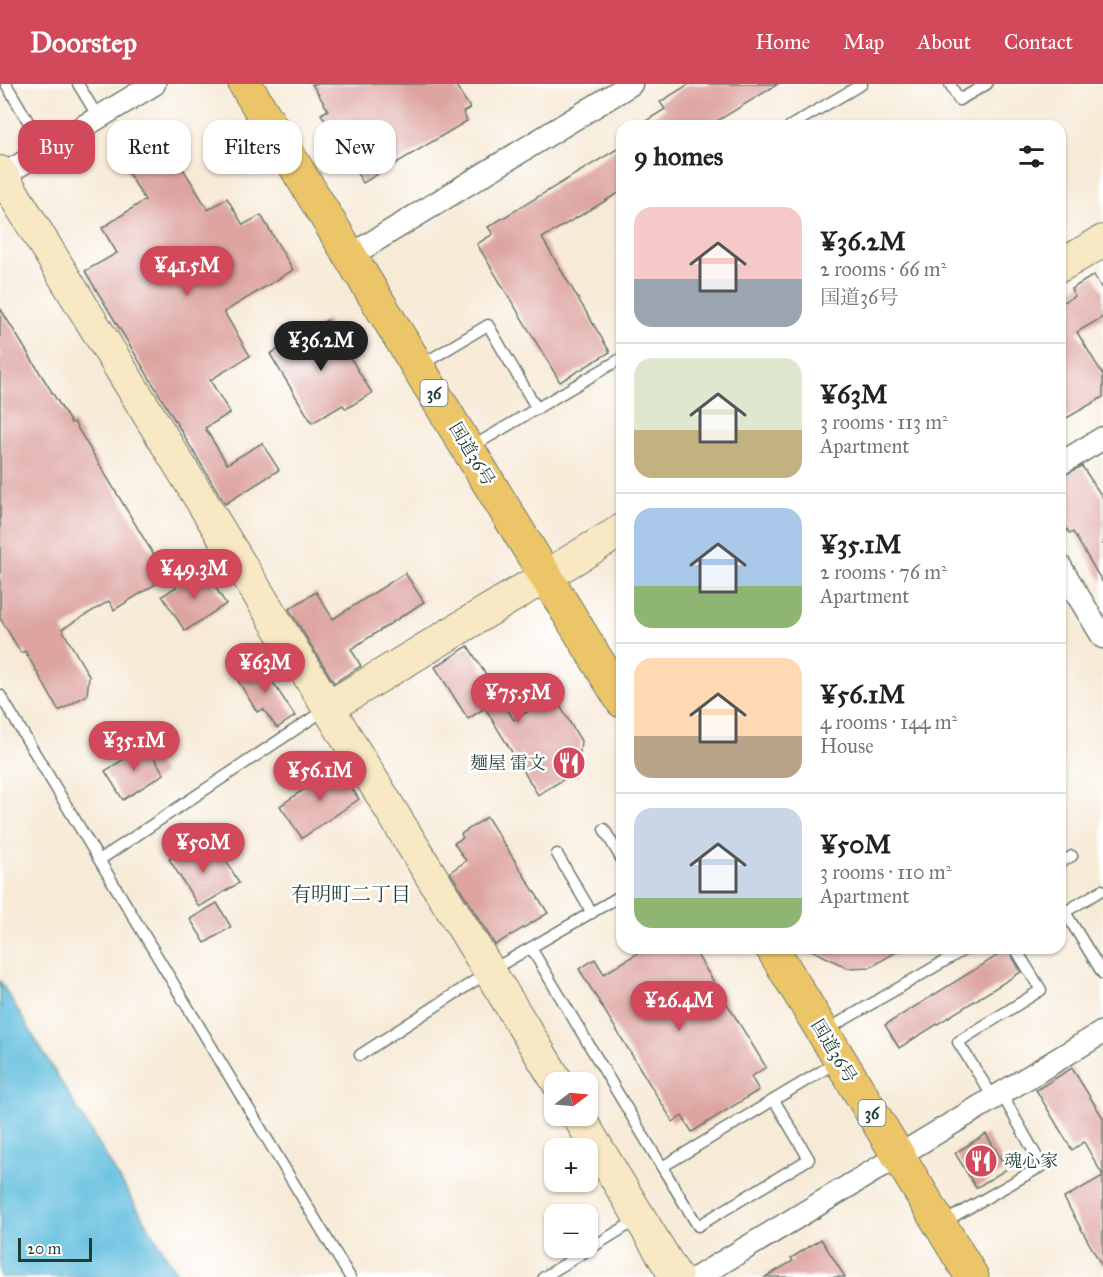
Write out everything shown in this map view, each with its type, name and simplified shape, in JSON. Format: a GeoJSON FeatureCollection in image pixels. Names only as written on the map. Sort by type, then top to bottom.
{"type":"FeatureCollection","features":[{"type":"Feature","properties":{"kind":"highway","name":"国道36号"},"geometry":{"type":"LineString","coordinates":[[252,89],[350,256],[616,691]]}},
{"type":"Feature","properties":{"kind":"highway","name":"国道36号"},"geometry":{"type":"LineString","coordinates":[[776,954],[972,1277]]}},
{"type":"Feature","properties":{"kind":"street"},"geometry":{"type":"LineString","coordinates":[[93,120],[154,84]]}},
{"type":"Feature","properties":{"kind":"street"},"geometry":{"type":"LineString","coordinates":[[350,256],[631,84]]}},
{"type":"Feature","properties":{"kind":"street"},"geometry":{"type":"LineString","coordinates":[[18,165],[1,175],[551,1072]]}},
{"type":"Feature","properties":{"kind":"street"},"geometry":{"type":"LineString","coordinates":[[1066,263],[1103,241]]}},
{"type":"Feature","properties":{"kind":"street"},"geometry":{"type":"LineString","coordinates":[[1066,460],[1103,438]]}},
{"type":"Feature","properties":{"kind":"street"},"geometry":{"type":"LineString","coordinates":[[329,707],[616,534]]}},
{"type":"Feature","properties":{"kind":"street"},"geometry":{"type":"LineString","coordinates":[[1066,576],[1103,637]]}},
{"type":"Feature","properties":{"kind":"street"},"geometry":{"type":"LineString","coordinates":[[698,1277],[1103,1032]]}},
{"type":"Feature","properties":{"kind":"street"},"geometry":{"type":"LineString","coordinates":[[584,1126],[676,1277]]}},
{"type":"Feature","properties":{"kind":"lane"},"geometry":{"type":"LineString","coordinates":[[6,84],[27,120]]}},
{"type":"Feature","properties":{"kind":"lane"},"geometry":{"type":"LineString","coordinates":[[78,84],[98,117]]}},
{"type":"Feature","properties":{"kind":"lane"},"geometry":{"type":"LineString","coordinates":[[800,120],[862,84]]}},
{"type":"Feature","properties":{"kind":"lane"},"geometry":{"type":"LineString","coordinates":[[950,84],[959,100],[987,84]]}},
{"type":"Feature","properties":{"kind":"lane"},"geometry":{"type":"LineString","coordinates":[[418,366],[488,325],[537,409]]}},
{"type":"Feature","properties":{"kind":"lane"},"geometry":{"type":"LineString","coordinates":[[469,449],[616,362]]}},
{"type":"Feature","properties":{"kind":"lane"},"geometry":{"type":"LineString","coordinates":[[0,695],[101,859],[350,1277]]}},
{"type":"Feature","properties":{"kind":"lane"},"geometry":{"type":"LineString","coordinates":[[101,859],[329,707]]}},
{"type":"Feature","properties":{"kind":"lane"},"geometry":{"type":"LineString","coordinates":[[603,829],[616,850]]}},
{"type":"Feature","properties":{"kind":"lane"},"geometry":{"type":"LineString","coordinates":[[557,854],[592,913]]}},
{"type":"Feature","properties":{"kind":"lane"},"geometry":{"type":"LineString","coordinates":[[1066,860],[1072,856]]}},
{"type":"Feature","properties":{"kind":"lane"},"geometry":{"type":"LineString","coordinates":[[1066,911],[1102,890]]}},
{"type":"Feature","properties":{"kind":"lane"},"geometry":{"type":"LineString","coordinates":[[360,1055],[490,971],[616,899]]}},
{"type":"Feature","properties":{"kind":"lane"},"geometry":{"type":"LineString","coordinates":[[1066,914],[1103,974]]}},
{"type":"Feature","properties":{"kind":"lane"},"geometry":{"type":"LineString","coordinates":[[531,948],[698,1226],[809,1159],[774,1100]]}},
{"type":"Feature","properties":{"kind":"lane"},"geometry":{"type":"LineString","coordinates":[[823,1032],[957,954]]}},
{"type":"Feature","properties":{"kind":"lane"},"geometry":{"type":"LineString","coordinates":[[940,1224],[1042,1166],[997,1095],[958,1042],[1041,990],[1019,954]]}},
{"type":"Feature","properties":{"kind":"lane"},"geometry":{"type":"LineString","coordinates":[[662,1167],[840,1060]]}},
{"type":"Feature","properties":{"kind":"lane"},"geometry":{"type":"LineString","coordinates":[[544,1277],[640,1218]]}},
{"type":"Feature","properties":{"kind":"water"},"geometry":{"type":"Polygon","coordinates":[[[0,981],[179,1277],[0,1277],[0,981]]]}},
{"type":"Feature","properties":{"kind":"building"},"geometry":{"type":"Polygon","coordinates":[[[312,84],[455,84],[470,108],[463,112],[467,121],[396,163],[396,120],[325,120],[321,114],[328,110],[312,84]]]}},
{"type":"Feature","properties":{"kind":"building"},"geometry":{"type":"Polygon","coordinates":[[[689,84],[778,84],[719,120],[648,120],[665,109],[660,102],[689,84]]]}},
{"type":"Feature","properties":{"kind":"building"},"geometry":{"type":"Polygon","coordinates":[[[616,150],[616,195],[542,238],[610,352],[560,382],[477,244],[493,234],[488,227],[616,150]]]}},
{"type":"Feature","properties":{"kind":"building"},"geometry":{"type":"Polygon","coordinates":[[[129,174],[186,174],[208,210],[227,198],[243,225],[261,215],[293,270],[224,312],[250,356],[210,380],[230,413],[205,428],[227,464],[262,443],[279,470],[225,504],[85,271],[117,253],[102,228],[145,200],[129,174]]]}},
{"type":"Feature","properties":{"kind":"building"},"geometry":{"type":"Polygon","coordinates":[[[358,174],[378,174],[363,183],[358,174]]]}},
{"type":"Feature","properties":{"kind":"building"},"geometry":{"type":"Polygon","coordinates":[[[1094,275],[1103,291],[1103,317],[1077,332],[1103,375],[1103,397],[1066,419],[1066,301],[1075,296],[1071,289],[1094,275]]]}},
{"type":"Feature","properties":{"kind":"building"},"geometry":{"type":"Polygon","coordinates":[[[0,308],[71,423],[74,422],[167,577],[114,610],[109,601],[62,629],[89,676],[87,695],[59,711],[25,651],[21,653],[0,618],[0,308]]]}},
{"type":"Feature","properties":{"kind":"building"},"geometry":{"type":"Polygon","coordinates":[[[327,320],[372,393],[346,409],[343,405],[312,423],[270,354],[327,320]]]}},
{"type":"Feature","properties":{"kind":"building"},"geometry":{"type":"Polygon","coordinates":[[[1082,466],[1103,498],[1103,583],[1073,532],[1070,534],[1066,528],[1066,474],[1082,466]]]}},
{"type":"Feature","properties":{"kind":"building"},"geometry":{"type":"Polygon","coordinates":[[[204,569],[226,604],[185,631],[162,596],[204,569]]]}},
{"type":"Feature","properties":{"kind":"building"},"geometry":{"type":"Polygon","coordinates":[[[405,573],[424,602],[351,649],[361,666],[334,683],[289,609],[316,592],[333,619],[405,573]]]}},
{"type":"Feature","properties":{"kind":"building"},"geometry":{"type":"Polygon","coordinates":[[[468,646],[514,720],[554,696],[581,741],[577,777],[569,776],[538,795],[485,708],[468,719],[435,667],[468,646]]]}},
{"type":"Feature","properties":{"kind":"building"},"geometry":{"type":"Polygon","coordinates":[[[259,661],[295,716],[277,728],[263,709],[257,712],[235,676],[259,661]]]}},
{"type":"Feature","properties":{"kind":"building"},"geometry":{"type":"Polygon","coordinates":[[[146,745],[164,774],[123,800],[105,771],[146,745]]]}},
{"type":"Feature","properties":{"kind":"building"},"geometry":{"type":"Polygon","coordinates":[[[337,766],[359,799],[302,838],[280,806],[337,766]]]}},
{"type":"Feature","properties":{"kind":"building"},"geometry":{"type":"Polygon","coordinates":[[[487,817],[548,913],[495,945],[450,872],[466,861],[454,843],[463,838],[461,834],[487,817]]]}},
{"type":"Feature","properties":{"kind":"building"},"geometry":{"type":"Polygon","coordinates":[[[199,841],[212,862],[223,855],[239,883],[199,907],[169,859],[199,841]]]}},
{"type":"Feature","properties":{"kind":"building"},"geometry":{"type":"Polygon","coordinates":[[[217,903],[231,927],[205,943],[190,919],[217,903]]]}},
{"type":"Feature","properties":{"kind":"building"},"geometry":{"type":"Polygon","coordinates":[[[636,954],[697,954],[766,1067],[751,1077],[759,1090],[692,1132],[682,1116],[673,1122],[579,969],[595,959],[604,974],[636,954]]]}},
{"type":"Feature","properties":{"kind":"building"},"geometry":{"type":"Polygon","coordinates":[[[819,954],[893,954],[871,967],[848,968],[819,954]]]}},
{"type":"Feature","properties":{"kind":"building"},"geometry":{"type":"Polygon","coordinates":[[[1000,954],[1011,954],[1021,972],[899,1048],[885,1025],[1000,954]]]}},
{"type":"Feature","properties":{"kind":"building"},"geometry":{"type":"Polygon","coordinates":[[[1072,1068],[1103,1118],[1103,1176],[1084,1142],[1072,1150],[1036,1090],[1072,1068]]]}},
{"type":"Feature","properties":{"kind":"building","name":"魂心家"},"geometry":{"type":"Polygon","coordinates":[[[986,1134],[1007,1169],[976,1188],[955,1153],[986,1134]]]}},
{"type":"Feature","properties":{"kind":"building"},"geometry":{"type":"Polygon","coordinates":[[[1103,1176],[1103,1268],[1064,1198],[1103,1176]]]}},
{"type":"Feature","properties":{"kind":"building"},"geometry":{"type":"Polygon","coordinates":[[[821,1239],[845,1277],[765,1277],[793,1261],[791,1258],[821,1239]]]}},
{"type":"Feature","properties":{"kind":"place","name":"麺屋 雷文"},"geometry":{"type":"Point","coordinates":[569,763]}},
{"type":"Feature","properties":{"kind":"place","name":"魂心家"},"geometry":{"type":"Point","coordinates":[981,1161]}},
{"type":"Feature","properties":{"kind":"district","name":"有明町二丁目"},"geometry":{"type":"Point","coordinates":[351,894]}}]}
